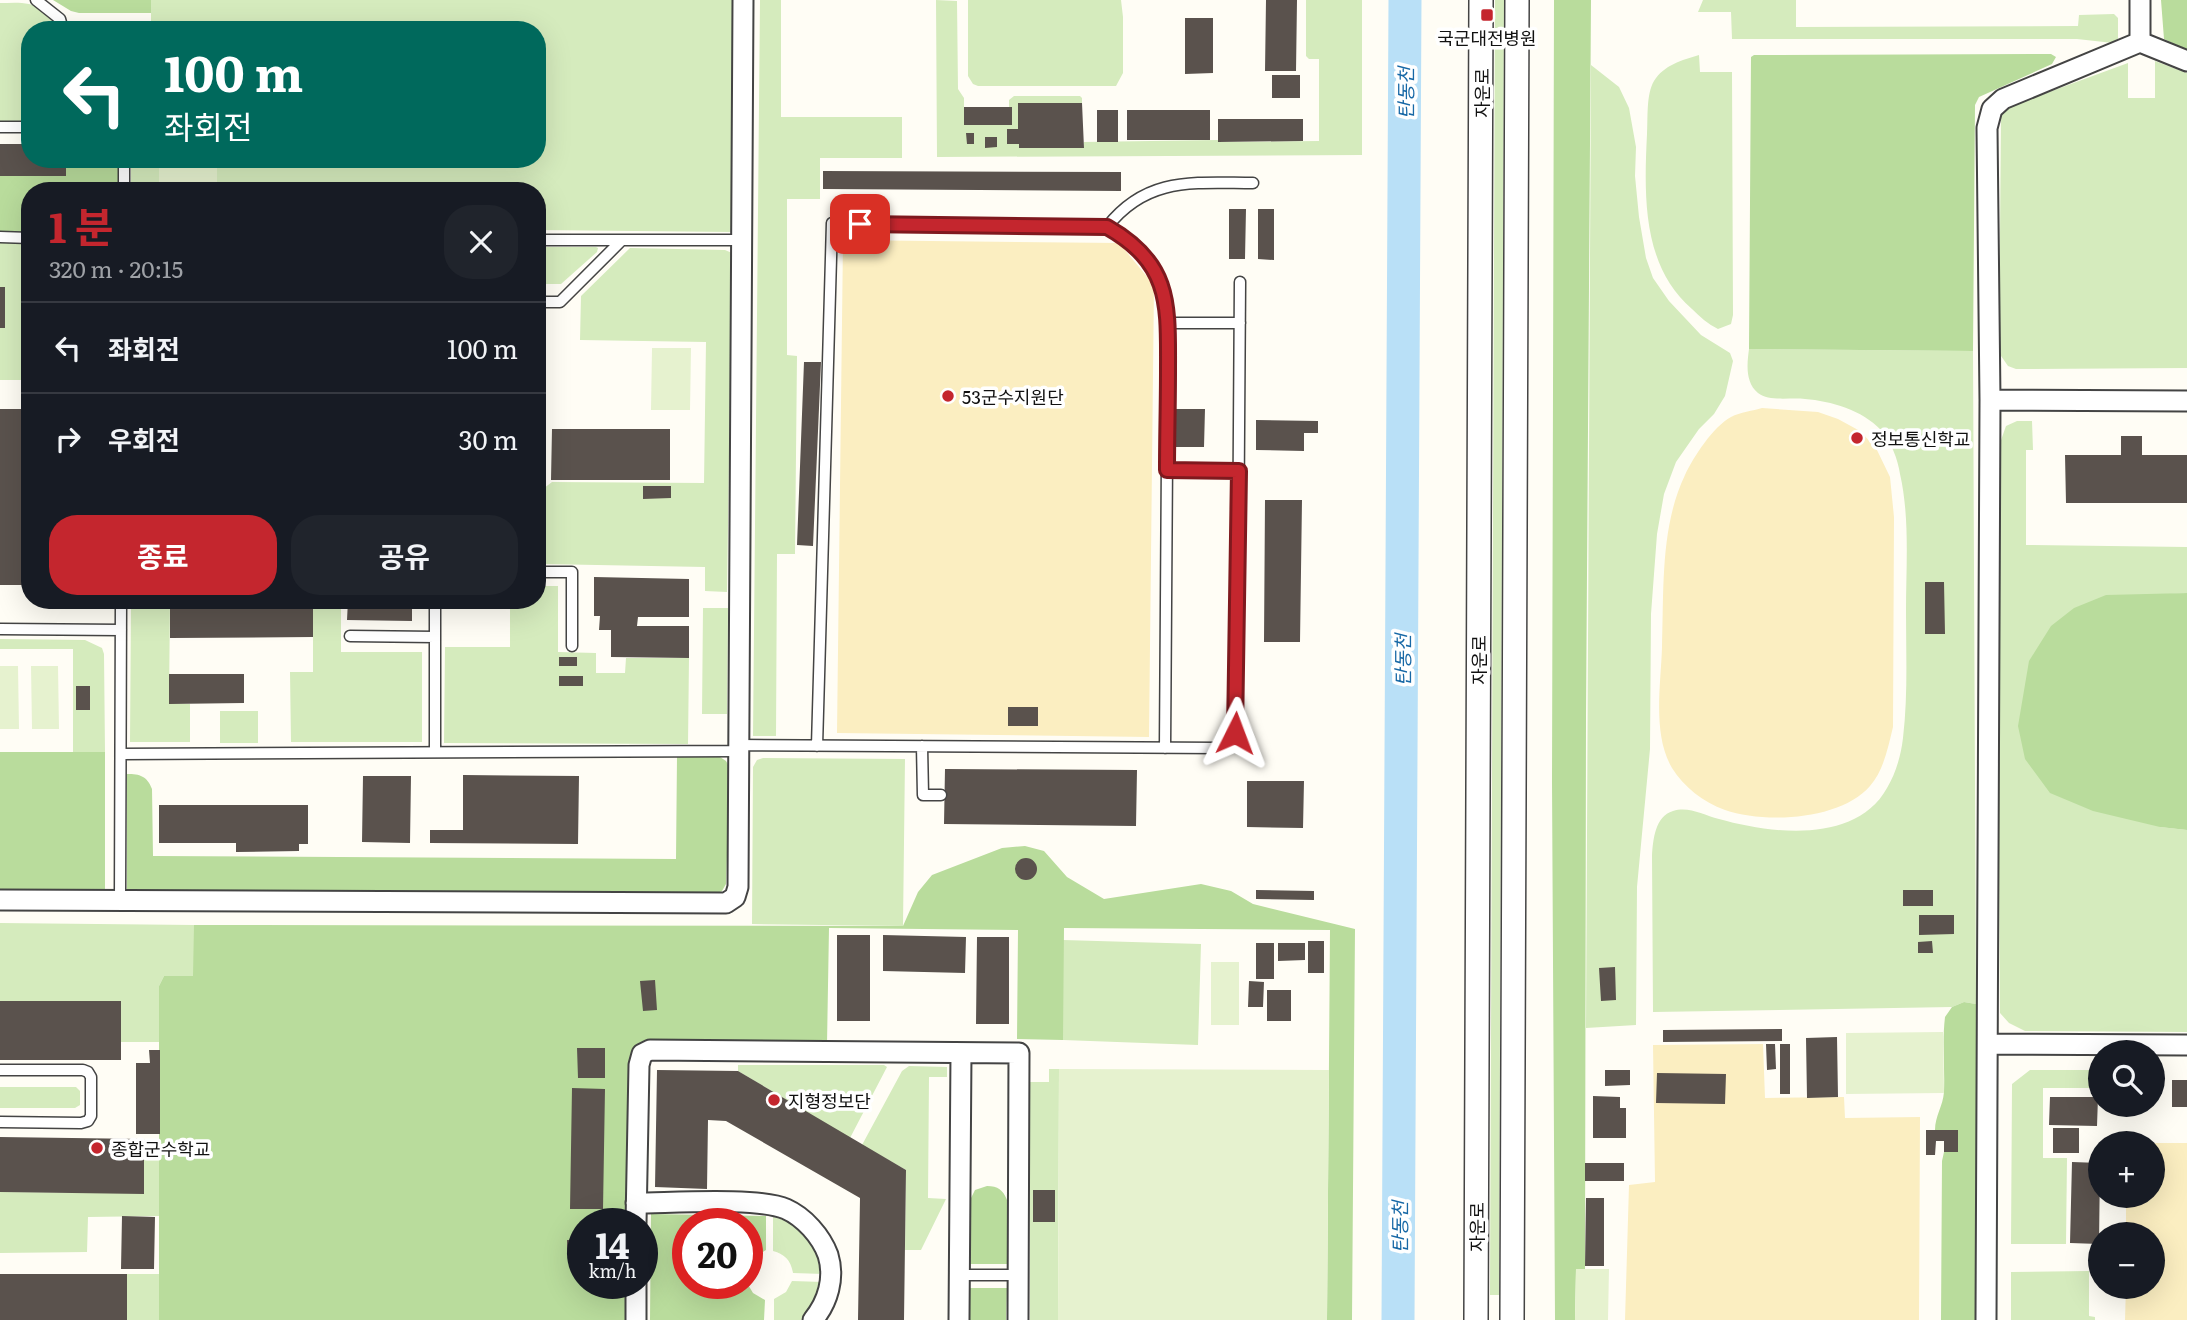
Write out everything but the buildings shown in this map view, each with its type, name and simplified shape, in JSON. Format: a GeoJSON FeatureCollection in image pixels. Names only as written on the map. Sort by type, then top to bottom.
{"type":"FeatureCollection","features":[{"type":"Feature","properties":{"kind":"street"},"geometry":{"type":"LineString","coordinates":[[0,900],[726,903],[735,897],[738,887],[743,0]]}},
{"type":"Feature","properties":{"kind":"street","name":"자운로"},"geometry":{"type":"LineString","coordinates":[[1476,1320],[1481,0]]}},
{"type":"Feature","properties":{"kind":"street","name":"자운로"},"geometry":{"type":"LineString","coordinates":[[1512,1320],[1517,0]]}},
{"type":"Feature","properties":{"kind":"street"},"geometry":{"type":"LineString","coordinates":[[2140,0],[2140,42]]}},
{"type":"Feature","properties":{"kind":"street"},"geometry":{"type":"LineString","coordinates":[[1986,1320],[1990,400],[1987,128],[1992,109],[2003,99],[2140,42],[2187,61]]}},
{"type":"Feature","properties":{"kind":"street"},"geometry":{"type":"LineString","coordinates":[[1990,400],[2187,401]]}},
{"type":"Feature","properties":{"kind":"street"},"geometry":{"type":"LineString","coordinates":[[1988,1044],[2187,1045]]}},
{"type":"Feature","properties":{"kind":"street"},"geometry":{"type":"LineString","coordinates":[[636,1208],[639,1065],[642,1054],[650,1050],[1019,1053],[1018,1320]]}},
{"type":"Feature","properties":{"kind":"street"},"geometry":{"type":"LineString","coordinates":[[959,1320],[961,1053]]}},
{"type":"Feature","properties":{"kind":"street"},"geometry":{"type":"LineString","coordinates":[[636,1203],[753,1203],[784,1208],[795,1215],[819,1238],[830,1263],[829,1292],[813,1320]]}},
{"type":"Feature","properties":{"kind":"street"},"geometry":{"type":"LineString","coordinates":[[636,1299],[636,1320]]}},
{"type":"Feature","properties":{"kind":"lane"},"geometry":{"type":"LineString","coordinates":[[36,0],[61,21]]}},
{"type":"Feature","properties":{"kind":"lane"},"geometry":{"type":"LineString","coordinates":[[0,127],[21,127]]}},
{"type":"Feature","properties":{"kind":"lane"},"geometry":{"type":"LineString","coordinates":[[1107,227],[1128,205],[1158,188],[1178,183],[1253,183]]}},
{"type":"Feature","properties":{"kind":"lane"},"geometry":{"type":"LineString","coordinates":[[817,746],[832,223],[1107,227],[1127,238],[1153,267],[1165,298],[1168,323],[1164,748]]}},
{"type":"Feature","properties":{"kind":"lane"},"geometry":{"type":"LineString","coordinates":[[0,237],[21,238]]}},
{"type":"Feature","properties":{"kind":"lane"},"geometry":{"type":"LineString","coordinates":[[546,240],[741,240]]}},
{"type":"Feature","properties":{"kind":"lane"},"geometry":{"type":"LineString","coordinates":[[546,302],[560,302],[621,241]]}},
{"type":"Feature","properties":{"kind":"lane"},"geometry":{"type":"LineString","coordinates":[[121,754],[817,746],[1220,748],[1231,744],[1235,733],[1240,282]]}},
{"type":"Feature","properties":{"kind":"lane"},"geometry":{"type":"LineString","coordinates":[[1168,323],[1240,323]]}},
{"type":"Feature","properties":{"kind":"lane"},"geometry":{"type":"LineString","coordinates":[[1167,470],[1239,471]]}},
{"type":"Feature","properties":{"kind":"lane"},"geometry":{"type":"LineString","coordinates":[[546,572],[572,572],[572,646]]}},
{"type":"Feature","properties":{"kind":"lane"},"geometry":{"type":"LineString","coordinates":[[120,901],[121,609]]}},
{"type":"Feature","properties":{"kind":"lane"},"geometry":{"type":"LineString","coordinates":[[435,609],[435,752]]}},
{"type":"Feature","properties":{"kind":"lane"},"geometry":{"type":"LineString","coordinates":[[0,629],[121,630]]}},
{"type":"Feature","properties":{"kind":"lane"},"geometry":{"type":"LineString","coordinates":[[350,636],[435,637]]}},
{"type":"Feature","properties":{"kind":"lane"},"geometry":{"type":"LineString","coordinates":[[922,746],[922,795],[941,795]]}},
{"type":"Feature","properties":{"kind":"lane"},"geometry":{"type":"LineString","coordinates":[[0,1070],[88,1072],[91,1077],[91,1116],[88,1121],[81,1122],[0,1122]]}},
{"type":"Feature","properties":{"kind":"lane"},"geometry":{"type":"LineString","coordinates":[[959,1275],[1018,1275]]}},
{"type":"Feature","properties":{"kind":"green space"},"geometry":{"type":"Polygon","coordinates":[[[53,0],[151,0],[151,13],[79,13],[53,0]]]}},
{"type":"Feature","properties":{"kind":"green space"},"geometry":{"type":"Polygon","coordinates":[[[151,0],[732,0],[733,232],[546,230],[546,182],[131,182],[131,168],[546,168],[546,21],[151,21],[151,0]]]}},
{"type":"Feature","properties":{"kind":"green space"},"geometry":{"type":"Polygon","coordinates":[[[760,0],[781,0],[781,117],[902,117],[902,158],[820,158],[820,199],[787,199],[787,355],[797,356],[795,554],[777,554],[776,736],[753,736],[760,0]]]}},
{"type":"Feature","properties":{"kind":"green space"},"geometry":{"type":"Polygon","coordinates":[[[936,0],[957,1],[958,89],[964,98],[964,125],[1012,125],[1009,100],[1014,96],[1080,96],[1082,103],[1018,103],[1018,129],[1007,144],[1019,144],[1019,148],[1084,148],[1084,142],[1319,141],[1319,59],[1309,59],[1306,56],[1306,0],[1362,0],[1362,155],[937,157],[936,0]]]}},
{"type":"Feature","properties":{"kind":"green space"},"geometry":{"type":"Polygon","coordinates":[[[968,0],[1121,0],[1123,73],[1116,86],[973,84],[968,76],[968,0]]]}},
{"type":"Feature","properties":{"kind":"green space"},"geometry":{"type":"Polygon","coordinates":[[[1495,0],[1504,0],[1499,1295],[1490,1295],[1495,0]]]}},
{"type":"Feature","properties":{"kind":"green space"},"geometry":{"type":"Polygon","coordinates":[[[1554,0],[1591,0],[1585,1269],[1576,1269],[1575,1320],[1555,1320],[1552,782],[1554,0]]]}},
{"type":"Feature","properties":{"kind":"green space"},"geometry":{"type":"Polygon","coordinates":[[[1703,0],[1796,0],[1796,27],[2078,26],[2079,15],[2114,14],[2118,18],[2118,39],[2113,43],[2077,39],[1732,39],[1731,12],[1698,12],[1703,0]]]}},
{"type":"Feature","properties":{"kind":"green space"},"geometry":{"type":"Polygon","coordinates":[[[2161,0],[2187,0],[2187,50],[2164,39],[2161,0]]]}},
{"type":"Feature","properties":{"kind":"green space"},"geometry":{"type":"Polygon","coordinates":[[[0,3],[33,5],[52,21],[21,21],[21,123],[0,123],[0,3]]]}},
{"type":"Feature","properties":{"kind":"green space"},"geometry":{"type":"Polygon","coordinates":[[[2051,54],[2056,57],[2052,64],[1979,97],[1975,105],[1973,351],[1749,349],[1751,57],[2051,54]]]}},
{"type":"Feature","properties":{"kind":"green space"},"geometry":{"type":"Polygon","coordinates":[[[1699,55],[1700,72],[1732,72],[1733,315],[1731,324],[1718,329],[1692,309],[1676,292],[1663,272],[1655,251],[1647,205],[1651,86],[1658,75],[1668,67],[1699,55]]]}},
{"type":"Feature","properties":{"kind":"green space"},"geometry":{"type":"Polygon","coordinates":[[[2155,61],[2187,73],[2187,368],[2016,369],[2008,366],[1999,353],[2001,117],[2011,106],[2128,63],[2128,98],[2155,98],[2155,61]]]}},
{"type":"Feature","properties":{"kind":"green space"},"geometry":{"type":"Polygon","coordinates":[[[1591,65],[1619,87],[1629,108],[1636,147],[1635,176],[1639,217],[1646,258],[1653,278],[1669,301],[1701,335],[1730,353],[1733,361],[1725,396],[1676,462],[1664,494],[1657,534],[1651,614],[1650,749],[1637,887],[1636,1025],[1586,1028],[1591,65]]]}},
{"type":"Feature","properties":{"kind":"green space"},"geometry":{"type":"Polygon","coordinates":[[[65,168],[120,168],[120,182],[21,182],[21,232],[0,232],[0,176],[65,176],[65,168]]]}},
{"type":"Feature","properties":{"kind":"green space"},"geometry":{"type":"Polygon","coordinates":[[[159,168],[217,168],[217,182],[159,182],[159,168]]]}},
{"type":"Feature","properties":{"kind":"green space"},"geometry":{"type":"Polygon","coordinates":[[[0,242],[21,243],[21,380],[0,380],[0,242]]]}},
{"type":"Feature","properties":{"kind":"green space"},"geometry":{"type":"Polygon","coordinates":[[[546,247],[598,248],[597,252],[561,284],[546,284],[546,247]]]}},
{"type":"Feature","properties":{"kind":"green space"},"geometry":{"type":"Polygon","coordinates":[[[630,248],[725,250],[732,253],[727,592],[705,591],[705,567],[546,564],[546,487],[552,482],[704,483],[706,342],[580,340],[581,296],[630,248]]]}},
{"type":"Feature","properties":{"kind":"green space"},"geometry":{"type":"Polygon","coordinates":[[[652,348],[691,348],[690,410],[651,410],[652,348]]]}},
{"type":"Feature","properties":{"kind":"green space"},"geometry":{"type":"Polygon","coordinates":[[[1749,349],[1973,351],[1976,1004],[1964,1002],[1952,1007],[1653,1012],[1652,856],[1656,829],[1662,818],[1673,811],[1685,810],[1740,824],[1787,831],[1834,826],[1855,819],[1873,806],[1893,776],[1902,744],[1906,690],[1906,525],[1903,491],[1894,451],[1881,430],[1865,417],[1846,408],[1825,402],[1774,398],[1758,393],[1749,378],[1749,349]]]}},
{"type":"Feature","properties":{"kind":"green space"},"geometry":{"type":"Polygon","coordinates":[[[2017,421],[2032,421],[2033,450],[2026,450],[2026,545],[2187,547],[2187,593],[2151,595],[2160,827],[2187,830],[2187,1032],[2025,1031],[2009,1023],[2000,1013],[1997,587],[2000,443],[2006,426],[2017,421]]]}},
{"type":"Feature","properties":{"kind":"green space"},"geometry":{"type":"Polygon","coordinates":[[[546,586],[558,586],[558,652],[596,653],[596,673],[625,673],[626,658],[689,658],[688,744],[444,743],[445,647],[510,647],[510,609],[546,609],[546,586]]]}},
{"type":"Feature","properties":{"kind":"green space"},"geometry":{"type":"Polygon","coordinates":[[[2187,593],[2187,830],[2160,827],[2093,811],[2050,793],[2025,759],[2018,726],[2029,661],[2051,626],[2074,608],[2106,595],[2187,593]]]}},
{"type":"Feature","properties":{"kind":"green space"},"geometry":{"type":"Polygon","coordinates":[[[703,608],[728,608],[727,714],[702,714],[703,608]]]}},
{"type":"Feature","properties":{"kind":"green space"},"geometry":{"type":"Polygon","coordinates":[[[131,609],[170,609],[169,703],[190,704],[190,742],[130,742],[131,609]]]}},
{"type":"Feature","properties":{"kind":"green space"},"geometry":{"type":"Polygon","coordinates":[[[313,609],[341,609],[341,652],[422,652],[422,742],[291,742],[290,672],[313,672],[313,609]]]}},
{"type":"Feature","properties":{"kind":"green space"},"geometry":{"type":"Polygon","coordinates":[[[0,639],[85,640],[102,648],[105,752],[73,752],[73,649],[0,649],[0,639]]]}},
{"type":"Feature","properties":{"kind":"green space"},"geometry":{"type":"Polygon","coordinates":[[[0,666],[18,666],[19,729],[0,729],[0,666]]]}},
{"type":"Feature","properties":{"kind":"green space"},"geometry":{"type":"Polygon","coordinates":[[[31,666],[58,666],[59,729],[32,729],[31,666]]]}},
{"type":"Feature","properties":{"kind":"green space"},"geometry":{"type":"Polygon","coordinates":[[[220,711],[258,711],[258,743],[220,743],[220,711]]]}},
{"type":"Feature","properties":{"kind":"green space"},"geometry":{"type":"Polygon","coordinates":[[[0,752],[105,752],[105,892],[0,892],[0,752]]]}},
{"type":"Feature","properties":{"kind":"green space"},"geometry":{"type":"Polygon","coordinates":[[[677,757],[720,757],[730,768],[726,884],[722,891],[713,895],[133,893],[127,889],[127,774],[142,777],[152,789],[153,856],[676,859],[677,757]]]}},
{"type":"Feature","properties":{"kind":"green space"},"geometry":{"type":"Polygon","coordinates":[[[905,759],[903,926],[752,924],[753,767],[757,760],[905,759]]]}},
{"type":"Feature","properties":{"kind":"green space"},"geometry":{"type":"Polygon","coordinates":[[[1025,846],[1044,851],[1067,877],[1104,899],[1201,884],[1231,891],[1253,904],[1355,929],[1352,1320],[1327,1320],[1330,930],[1064,928],[1063,1040],[1017,1039],[1018,930],[829,928],[827,1044],[637,1048],[630,1058],[629,1208],[567,1208],[567,1299],[629,1299],[628,1320],[159,1320],[159,986],[164,976],[193,976],[194,925],[903,926],[918,892],[932,875],[1002,848],[1025,846]]]}},
{"type":"Feature","properties":{"kind":"green space"},"geometry":{"type":"Polygon","coordinates":[[[0,923],[194,925],[194,976],[164,976],[159,986],[159,1042],[121,1042],[121,1001],[0,1001],[0,923]]]}},
{"type":"Feature","properties":{"kind":"green space"},"geometry":{"type":"Polygon","coordinates":[[[1063,940],[1201,944],[1198,1045],[1063,1040],[1063,940]]]}},
{"type":"Feature","properties":{"kind":"green space"},"geometry":{"type":"Polygon","coordinates":[[[1211,962],[1239,962],[1239,1025],[1211,1025],[1211,962]]]}},
{"type":"Feature","properties":{"kind":"green space"},"geometry":{"type":"Polygon","coordinates":[[[1964,1002],[1976,1004],[1978,1320],[1941,1320],[1942,1161],[1944,1152],[1958,1151],[1958,1131],[1935,1130],[1935,1125],[1944,1092],[1945,1017],[1952,1007],[1964,1002]]]}},
{"type":"Feature","properties":{"kind":"green space"},"geometry":{"type":"Polygon","coordinates":[[[1943,1032],[1944,1093],[1846,1094],[1846,1033],[1943,1032]]]}},
{"type":"Feature","properties":{"kind":"green space"},"geometry":{"type":"Polygon","coordinates":[[[738,1065],[887,1067],[850,1138],[738,1071],[738,1065]]]}},
{"type":"Feature","properties":{"kind":"green space"},"geometry":{"type":"Polygon","coordinates":[[[909,1066],[947,1067],[947,1077],[929,1077],[928,1198],[946,1199],[921,1250],[905,1250],[906,1170],[862,1145],[902,1071],[909,1066]]]}},
{"type":"Feature","properties":{"kind":"green space"},"geometry":{"type":"Polygon","coordinates":[[[1049,1069],[1059,1069],[1058,1320],[1030,1320],[1030,1082],[1049,1082],[1049,1069]]]}},
{"type":"Feature","properties":{"kind":"green space"},"geometry":{"type":"Polygon","coordinates":[[[1059,1069],[1329,1070],[1327,1320],[1058,1320],[1059,1069]]]}},
{"type":"Feature","properties":{"kind":"green space"},"geometry":{"type":"Polygon","coordinates":[[[2030,1070],[2088,1070],[2088,1088],[2043,1088],[2043,1158],[2067,1158],[2066,1244],[2011,1244],[2012,1084],[2030,1070]]]}},
{"type":"Feature","properties":{"kind":"green space"},"geometry":{"type":"Polygon","coordinates":[[[0,1087],[76,1087],[80,1091],[80,1105],[75,1108],[0,1108],[0,1087]]]}},
{"type":"Feature","properties":{"kind":"green space"},"geometry":{"type":"Polygon","coordinates":[[[144,1139],[160,1139],[159,1216],[88,1217],[87,1252],[0,1253],[0,1192],[144,1193],[144,1139]]]}},
{"type":"Feature","properties":{"kind":"green space"},"geometry":{"type":"Polygon","coordinates":[[[987,1186],[1000,1189],[1007,1200],[1007,1264],[967,1264],[969,1202],[975,1190],[987,1186]]]}},
{"type":"Feature","properties":{"kind":"green space"},"geometry":{"type":"Polygon","coordinates":[[[658,1214],[672,1214],[672,1299],[765,1300],[764,1320],[650,1320],[650,1299],[658,1299],[658,1214]]]}},
{"type":"Feature","properties":{"kind":"green space"},"geometry":{"type":"Polygon","coordinates":[[[763,1216],[766,1216],[766,1250],[763,1252],[763,1216]]]}},
{"type":"Feature","properties":{"kind":"green space"},"geometry":{"type":"Polygon","coordinates":[[[773,1217],[793,1224],[808,1237],[818,1254],[824,1274],[793,1273],[787,1259],[773,1251],[773,1217]]]}},
{"type":"Feature","properties":{"kind":"green space"},"geometry":{"type":"Polygon","coordinates":[[[1576,1269],[1609,1269],[1608,1320],[1575,1320],[1576,1269]]]}},
{"type":"Feature","properties":{"kind":"green space"},"geometry":{"type":"Polygon","coordinates":[[[2088,1271],[2089,1316],[2095,1317],[2095,1320],[2011,1320],[2011,1272],[2088,1271]]]}},
{"type":"Feature","properties":{"kind":"green space"},"geometry":{"type":"Polygon","coordinates":[[[127,1274],[159,1274],[159,1320],[127,1320],[127,1274]]]}},
{"type":"Feature","properties":{"kind":"green space"},"geometry":{"type":"Polygon","coordinates":[[[792,1281],[823,1282],[822,1290],[801,1320],[774,1320],[774,1299],[786,1292],[792,1281]]]}},
{"type":"Feature","properties":{"kind":"green space"},"geometry":{"type":"Polygon","coordinates":[[[967,1288],[1007,1288],[1006,1320],[967,1320],[967,1288]]]}},
{"type":"Feature","properties":{"kind":"sand"},"geometry":{"type":"Polygon","coordinates":[[[843,240],[1119,243],[1154,285],[1149,737],[837,733],[843,240]]]}},
{"type":"Feature","properties":{"kind":"sand"},"geometry":{"type":"Polygon","coordinates":[[[1762,408],[1818,412],[1860,431],[1876,448],[1890,477],[1894,517],[1893,727],[1882,766],[1870,786],[1841,806],[1802,816],[1781,818],[1725,810],[1695,793],[1672,768],[1666,755],[1660,725],[1665,560],[1677,495],[1693,459],[1717,428],[1735,415],[1762,408]]]}},
{"type":"Feature","properties":{"kind":"sand"},"geometry":{"type":"Polygon","coordinates":[[[1763,1044],[1765,1098],[1844,1097],[1845,1118],[1920,1117],[1919,1320],[1625,1320],[1629,1185],[1655,1182],[1653,1045],[1763,1044]]]}},
{"type":"Feature","properties":{"kind":"sand"},"geometry":{"type":"Polygon","coordinates":[[[2165,1143],[2187,1143],[2187,1320],[2125,1320],[2126,1299],[2165,1299],[2165,1222],[2126,1222],[2126,1208],[2165,1208],[2165,1143]]]}},
{"type":"Feature","properties":{"kind":"waterway","name":"탄동천"},"geometry":{"type":"LineString","coordinates":[[1398,1320],[1405,0]]}},
{"type":"Feature","properties":{"kind":"place","name":"국군대전병원"},"geometry":{"type":"Point","coordinates":[1487,15]}},
{"type":"Feature","properties":{"kind":"place","name":"53군수지원단"},"geometry":{"type":"Point","coordinates":[948,396]}},
{"type":"Feature","properties":{"kind":"place","name":"정보통신학교"},"geometry":{"type":"Point","coordinates":[1857,438]}},
{"type":"Feature","properties":{"kind":"place","name":"지형정보단"},"geometry":{"type":"Point","coordinates":[774,1100]}},
{"type":"Feature","properties":{"kind":"place","name":"종합군수학교"},"geometry":{"type":"Point","coordinates":[97,1148]}},
{"type":"Feature","properties":{"kind":"route"},"geometry":{"type":"LineString","coordinates":[[860,224],[1107,227],[1127,238],[1153,267],[1161,282],[1168,313],[1167,470],[1239,471],[1235,733]]}}]}
